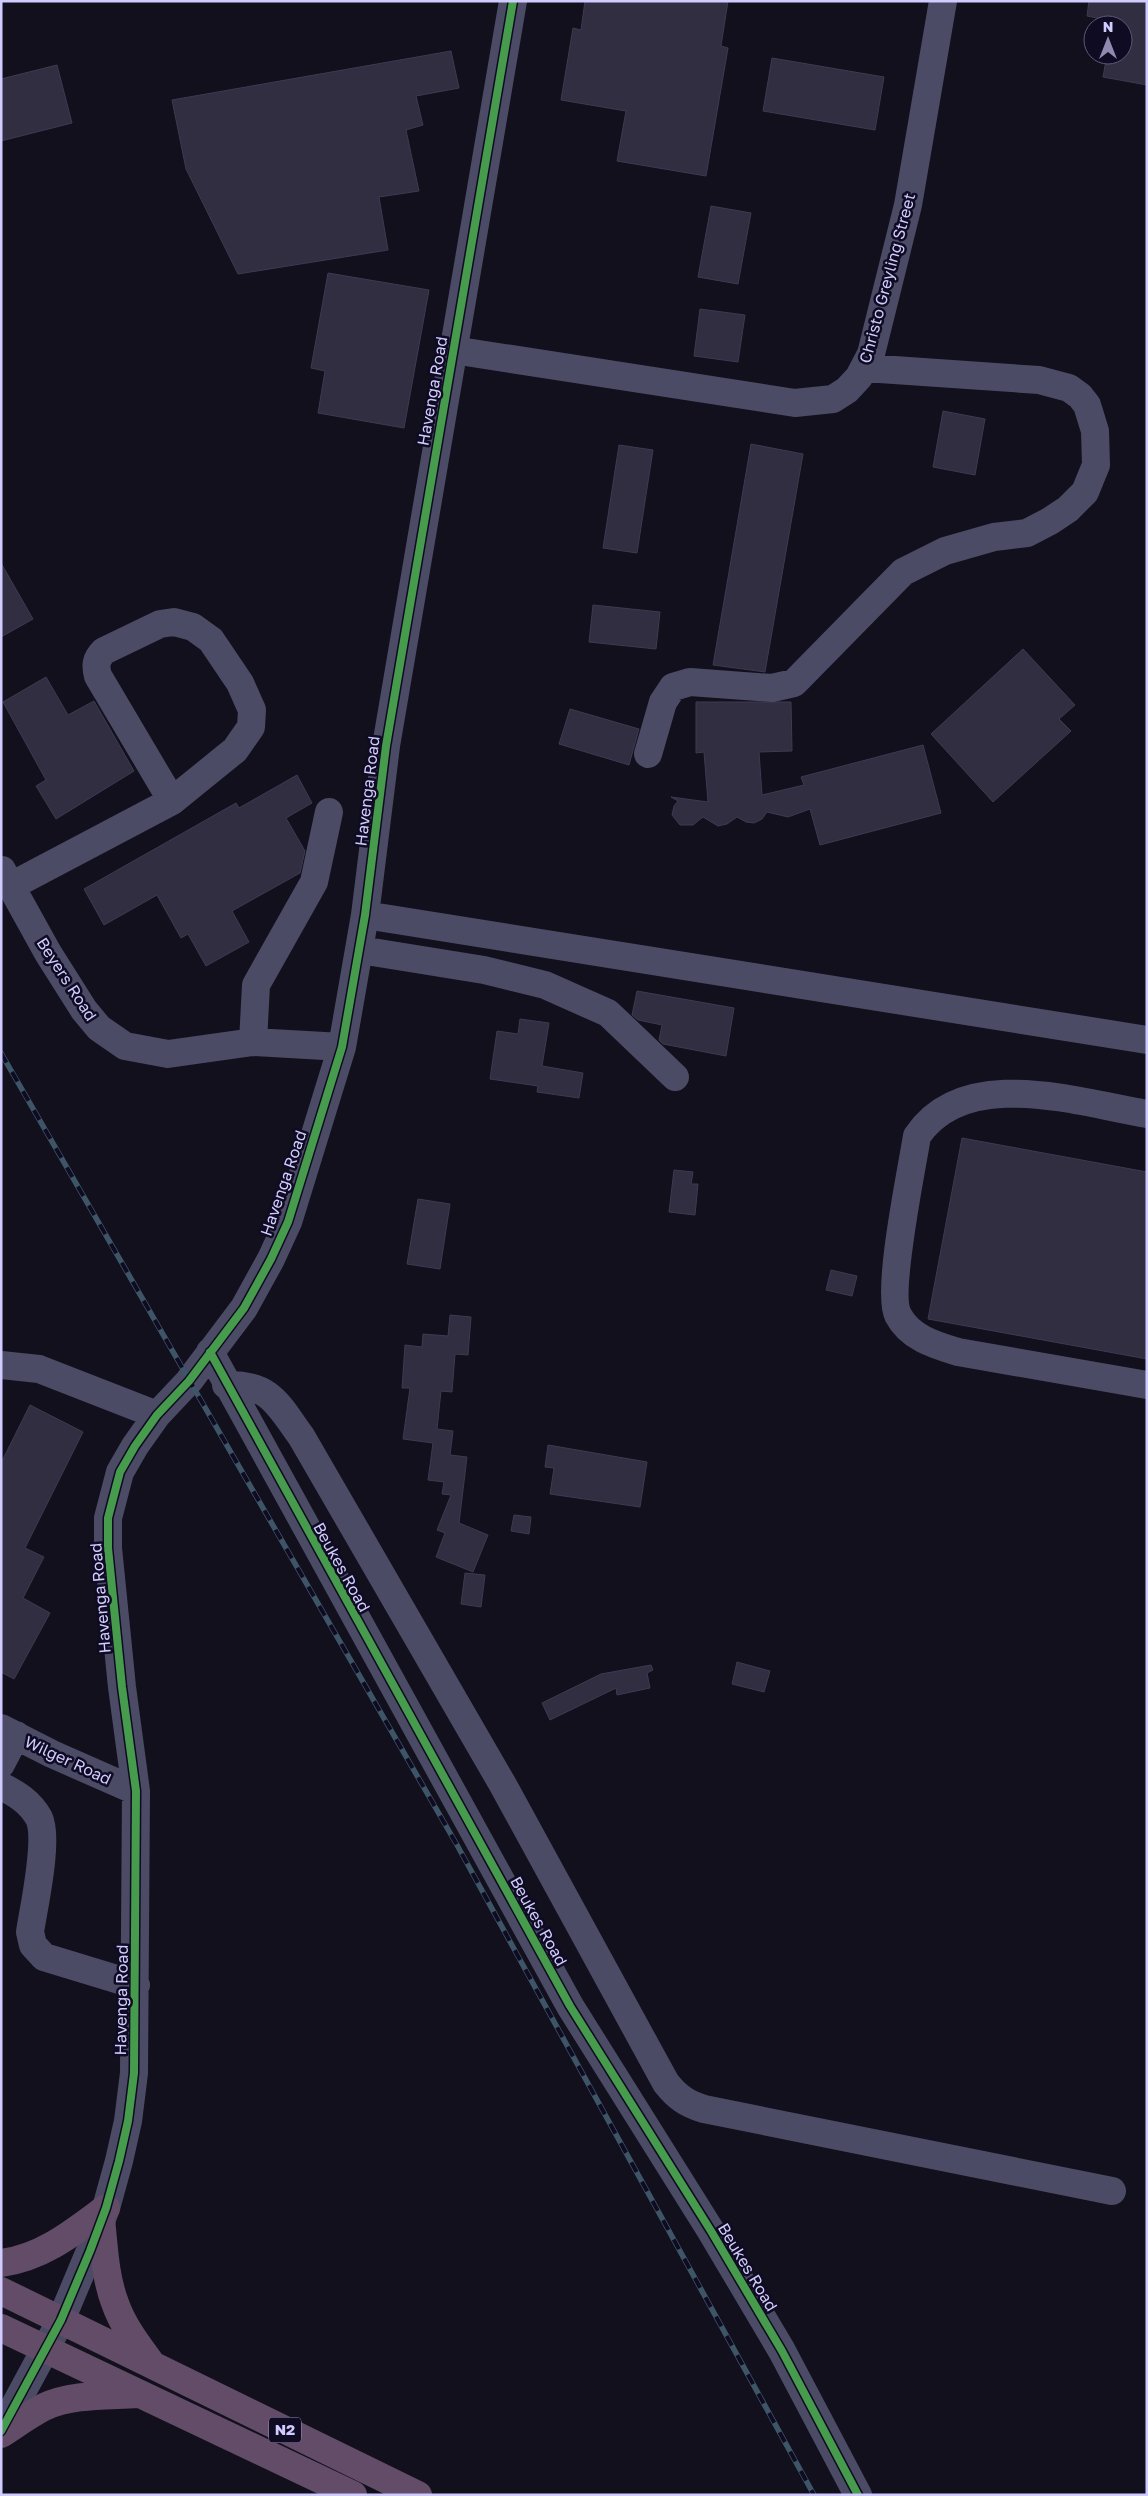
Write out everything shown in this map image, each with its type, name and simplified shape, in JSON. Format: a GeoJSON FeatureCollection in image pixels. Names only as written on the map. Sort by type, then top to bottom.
{"type":"FeatureCollection","features":[{"type":"Feature","properties":{"kind":"highway"},"geometry":{"type":"LineString","coordinates":[[1,2263],[25,2259],[41,2252],[103,2213],[107,2269],[114,2302],[128,2331],[153,2365]]}},
{"type":"Feature","properties":{"kind":"highway","name":"N2"},"geometry":{"type":"LineString","coordinates":[[1,2291],[418,2495]]}},
{"type":"Feature","properties":{"kind":"highway","name":"N2"},"geometry":{"type":"LineString","coordinates":[[1,2328],[353,2495]]}},
{"type":"Feature","properties":{"kind":"highway"},"geometry":{"type":"LineString","coordinates":[[1,2433],[34,2413],[59,2402],[88,2397],[139,2394]]}},
{"type":"Feature","properties":{"kind":"street","name":"Havenga Road"},"geometry":{"type":"LineString","coordinates":[[1,2433],[61,2320],[103,2213],[128,2121],[134,2073],[136,1791],[110,1567],[108,1518],[120,1472],[157,1415],[190,1381],[244,1308],[288,1222],[342,1047],[360,950],[386,746],[513,1]]}},
{"type":"Feature","properties":{"kind":"street","name":"Christo Greyling Street"},"geometry":{"type":"LineString","coordinates":[[453,350],[795,403],[833,399],[847,390],[865,368],[871,354],[908,205],[943,1]]}},
{"type":"Feature","properties":{"kind":"street"},"geometry":{"type":"LineString","coordinates":[[648,754],[663,702],[673,687],[690,682],[772,688],[794,683],[903,572],[954,548],[994,536],[1027,533],[1068,510],[1085,492],[1096,465],[1095,431],[1088,405],[1069,388],[1039,380],[865,368]]}},
{"type":"Feature","properties":{"kind":"street"},"geometry":{"type":"LineString","coordinates":[[6,877],[172,800],[234,750],[246,737],[252,727],[253,718],[248,697],[211,640],[193,627],[174,622],[160,624],[147,629],[104,651],[99,656],[96,668],[98,676],[172,800]]}},
{"type":"Feature","properties":{"kind":"street"},"geometry":{"type":"LineString","coordinates":[[253,1042],[256,985],[314,882],[321,841],[329,812]]}},
{"type":"Feature","properties":{"kind":"street","name":"Beyers Road"},"geometry":{"type":"LineString","coordinates":[[6,877],[48,953],[84,1010],[113,1039],[146,1052],[168,1054],[253,1042],[342,1047]]}},
{"type":"Feature","properties":{"kind":"street"},"geometry":{"type":"LineString","coordinates":[[365,915],[1147,1040]]}},
{"type":"Feature","properties":{"kind":"street"},"geometry":{"type":"LineString","coordinates":[[360,950],[484,970],[545,985],[608,1013],[675,1077]]}},
{"type":"Feature","properties":{"kind":"street"},"geometry":{"type":"LineString","coordinates":[[1147,1114],[1028,1093],[974,1098],[941,1110],[926,1121],[917,1136],[894,1280],[897,1313],[906,1326],[932,1344],[958,1352],[1147,1385]]}},
{"type":"Feature","properties":{"kind":"street"},"geometry":{"type":"LineString","coordinates":[[1,1346],[39,1369],[157,1415]]}},
{"type":"Feature","properties":{"kind":"street","name":"Beukes Road"},"geometry":{"type":"LineString","coordinates":[[210,1352],[226,1385],[566,1997],[772,2334],[858,2495]]}},
{"type":"Feature","properties":{"kind":"street"},"geometry":{"type":"LineString","coordinates":[[1,1365],[39,1369]]}},
{"type":"Feature","properties":{"kind":"street"},"geometry":{"type":"LineString","coordinates":[[226,1385],[253,1386],[268,1394],[300,1436],[503,1785],[666,2083],[674,2093],[693,2106],[704,2109],[1112,2191]]}},
{"type":"Feature","properties":{"kind":"street"},"geometry":{"type":"LineString","coordinates":[[1,1764],[8,1731]]}},
{"type":"Feature","properties":{"kind":"street","name":"Wilger Road"},"geometry":{"type":"LineString","coordinates":[[8,1731],[52,1754],[136,1791]]}},
{"type":"Feature","properties":{"kind":"street"},"geometry":{"type":"LineString","coordinates":[[1,1786],[25,1800],[38,1817],[42,1827],[43,1844],[30,1932],[33,1945],[50,1960],[136,1985]]}},
{"type":"Feature","properties":{"kind":"building"},"geometry":{"type":"Polygon","coordinates":[[[585,1],[728,1],[721,46],[728,48],[706,176],[617,161],[626,111],[561,100],[573,28],[581,30],[585,1]]]}},
{"type":"Feature","properties":{"kind":"building"},"geometry":{"type":"Polygon","coordinates":[[[1089,1],[1147,1],[1147,85],[1103,77],[1105,65],[1133,65],[1133,15],[1087,15],[1089,1]]]}},
{"type":"Feature","properties":{"kind":"building"},"geometry":{"type":"Polygon","coordinates":[[[451,51],[459,88],[416,96],[423,125],[406,130],[419,191],[379,197],[388,250],[238,274],[186,169],[172,100],[451,51]]]}},
{"type":"Feature","properties":{"kind":"building"},"geometry":{"type":"Polygon","coordinates":[[[772,58],[884,77],[875,130],[763,111],[772,58]]]}},
{"type":"Feature","properties":{"kind":"building"},"geometry":{"type":"Polygon","coordinates":[[[57,65],[72,123],[1,141],[1,79],[57,65]]]}},
{"type":"Feature","properties":{"kind":"building"},"geometry":{"type":"Polygon","coordinates":[[[711,206],[751,213],[738,284],[698,277],[711,206]]]}},
{"type":"Feature","properties":{"kind":"building"},"geometry":{"type":"Polygon","coordinates":[[[328,273],[429,290],[404,428],[318,413],[325,371],[311,368],[328,273]]]}},
{"type":"Feature","properties":{"kind":"building"},"geometry":{"type":"Polygon","coordinates":[[[700,309],[745,315],[738,362],[694,356],[700,309]]]}},
{"type":"Feature","properties":{"kind":"building"},"geometry":{"type":"Polygon","coordinates":[[[943,411],[985,419],[975,475],[933,467],[943,411]]]}},
{"type":"Feature","properties":{"kind":"building"},"geometry":{"type":"Polygon","coordinates":[[[751,444],[803,454],[765,672],[713,665],[751,444]]]}},
{"type":"Feature","properties":{"kind":"building"},"geometry":{"type":"Polygon","coordinates":[[[619,445],[653,450],[637,553],[603,548],[619,445]]]}},
{"type":"Feature","properties":{"kind":"building"},"geometry":{"type":"Polygon","coordinates":[[[1,563],[33,619],[1,637],[1,563]]]}},
{"type":"Feature","properties":{"kind":"building"},"geometry":{"type":"Polygon","coordinates":[[[593,605],[660,612],[656,649],[589,642],[593,605]]]}},
{"type":"Feature","properties":{"kind":"building"},"geometry":{"type":"Polygon","coordinates":[[[1023,649],[1075,705],[1059,719],[1071,731],[993,802],[931,734],[1023,649]]]}},
{"type":"Feature","properties":{"kind":"building"},"geometry":{"type":"Polygon","coordinates":[[[46,677],[68,715],[94,701],[134,771],[56,819],[36,786],[46,780],[3,702],[46,677]]]}},
{"type":"Feature","properties":{"kind":"building"},"geometry":{"type":"Polygon","coordinates":[[[696,702],[791,702],[792,751],[759,752],[762,795],[804,785],[801,777],[923,745],[941,813],[820,845],[810,809],[788,817],[767,812],[762,819],[754,823],[746,822],[737,817],[727,824],[718,826],[703,817],[693,825],[680,825],[672,815],[674,806],[678,801],[671,797],[708,802],[704,752],[696,753],[696,702]]]}},
{"type":"Feature","properties":{"kind":"building"},"geometry":{"type":"Polygon","coordinates":[[[570,709],[639,729],[629,765],[559,744],[570,709]]]}},
{"type":"Feature","properties":{"kind":"building"},"geometry":{"type":"Polygon","coordinates":[[[297,775],[312,803],[286,818],[305,851],[300,873],[232,911],[249,942],[206,966],[188,934],[181,938],[157,895],[104,925],[84,889],[236,803],[239,808],[297,775]]]}},
{"type":"Feature","properties":{"kind":"building"},"geometry":{"type":"Polygon","coordinates":[[[637,991],[734,1008],[726,1056],[663,1044],[659,1040],[662,1025],[638,1020],[632,1015],[637,991]]]}},
{"type":"Feature","properties":{"kind":"building"},"geometry":{"type":"Polygon","coordinates":[[[520,1019],[549,1023],[542,1066],[583,1073],[579,1098],[537,1092],[538,1086],[490,1079],[497,1031],[518,1034],[520,1019]]]}},
{"type":"Feature","properties":{"kind":"building"},"geometry":{"type":"Polygon","coordinates":[[[962,1138],[1147,1172],[1147,1359],[928,1319],[962,1138]]]}},
{"type":"Feature","properties":{"kind":"building"},"geometry":{"type":"Polygon","coordinates":[[[674,1170],[693,1172],[691,1184],[698,1184],[695,1215],[669,1212],[674,1170]]]}},
{"type":"Feature","properties":{"kind":"building"},"geometry":{"type":"Polygon","coordinates":[[[418,1199],[450,1204],[440,1269],[407,1264],[418,1199]]]}},
{"type":"Feature","properties":{"kind":"building"},"geometry":{"type":"Polygon","coordinates":[[[831,1270],[857,1276],[852,1296],[826,1290],[831,1270]]]}},
{"type":"Feature","properties":{"kind":"building"},"geometry":{"type":"Polygon","coordinates":[[[450,1315],[471,1317],[468,1355],[455,1354],[452,1392],[441,1391],[437,1429],[453,1431],[450,1455],[467,1457],[459,1523],[488,1535],[473,1572],[436,1557],[445,1533],[437,1530],[451,1495],[442,1494],[444,1482],[428,1480],[433,1443],[403,1439],[410,1388],[402,1388],[405,1345],[422,1347],[423,1334],[448,1336],[450,1315]]]}},
{"type":"Feature","properties":{"kind":"building"},"geometry":{"type":"Polygon","coordinates":[[[30,1405],[83,1432],[25,1548],[44,1557],[23,1598],[50,1613],[14,1679],[1,1672],[1,1463],[30,1405]]]}},
{"type":"Feature","properties":{"kind":"building"},"geometry":{"type":"Polygon","coordinates":[[[548,1445],[647,1462],[640,1507],[550,1494],[554,1468],[545,1467],[548,1445]]]}},
{"type":"Feature","properties":{"kind":"building"},"geometry":{"type":"Polygon","coordinates":[[[514,1515],[531,1517],[529,1534],[511,1531],[514,1515]]]}},
{"type":"Feature","properties":{"kind":"building"},"geometry":{"type":"Polygon","coordinates":[[[465,1573],[485,1575],[481,1607],[461,1604],[465,1573]]]}},
{"type":"Feature","properties":{"kind":"building"},"geometry":{"type":"Polygon","coordinates":[[[737,1662],[770,1671],[764,1692],[732,1684],[737,1662]]]}},
{"type":"Feature","properties":{"kind":"building"},"geometry":{"type":"Polygon","coordinates":[[[651,1665],[653,1670],[647,1673],[650,1688],[617,1695],[616,1688],[550,1720],[542,1703],[601,1674],[651,1665]]]}},
{"type":"Feature","properties":{"kind":"railway"},"geometry":{"type":"LineString","coordinates":[[1,1053],[457,1845],[814,2495]]}},
{"type":"Feature","properties":{"kind":"cycle path"},"geometry":{"type":"LineString","coordinates":[[1,2431],[61,2320],[106,2208],[128,2121],[134,2073],[136,1791],[122,1687],[108,1548],[108,1518],[120,1472],[135,1446],[157,1415],[189,1381],[244,1308],[271,1259],[288,1222],[342,1047],[365,915],[386,746],[513,1]]}},
{"type":"Feature","properties":{"kind":"cycle path"},"geometry":{"type":"LineString","coordinates":[[210,1352],[570,2006],[711,2231],[782,2351],[858,2495]]}}]}
